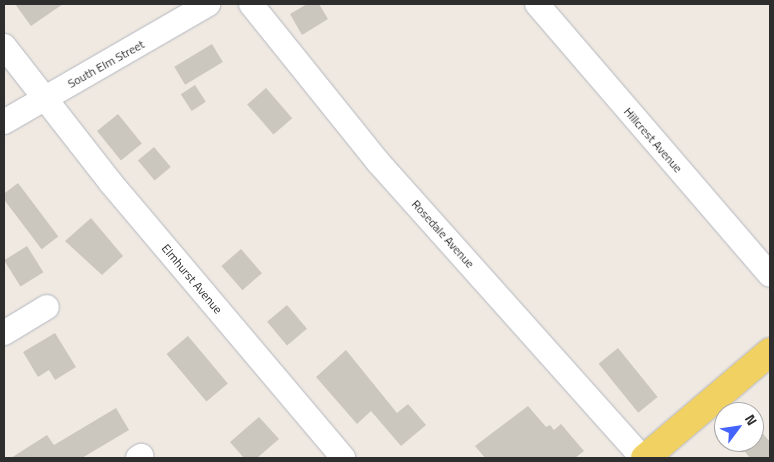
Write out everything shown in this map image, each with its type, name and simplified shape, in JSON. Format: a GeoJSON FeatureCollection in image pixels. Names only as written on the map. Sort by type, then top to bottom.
{"type":"FeatureCollection","features":[{"type":"Feature","properties":{"kind":"main road"},"geometry":{"type":"LineString","coordinates":[[644,458],[770,352]]}},
{"type":"Feature","properties":{"kind":"street","name":"South Elm Street"},"geometry":{"type":"LineString","coordinates":[[4,122],[208,4]]}},
{"type":"Feature","properties":{"kind":"street","name":"Rosedale Avenue"},"geometry":{"type":"LineString","coordinates":[[251,4],[378,162],[644,458]]}},
{"type":"Feature","properties":{"kind":"street","name":"Hillcrest Avenue"},"geometry":{"type":"LineString","coordinates":[[536,4],[770,275]]}},
{"type":"Feature","properties":{"kind":"street","name":"Elmhurst Avenue"},"geometry":{"type":"LineString","coordinates":[[4,46],[43,99],[343,458]]}},
{"type":"Feature","properties":{"kind":"street"},"geometry":{"type":"LineString","coordinates":[[4,333],[47,307]]}},
{"type":"Feature","properties":{"kind":"building"},"geometry":{"type":"Polygon","coordinates":[[[15,4],[63,4],[31,26],[15,4]]]}},
{"type":"Feature","properties":{"kind":"building"},"geometry":{"type":"Polygon","coordinates":[[[307,4],[319,4],[328,19],[302,35],[290,14],[307,4]]]}},
{"type":"Feature","properties":{"kind":"building"},"geometry":{"type":"Polygon","coordinates":[[[212,44],[223,62],[185,85],[174,67],[212,44]]]}},
{"type":"Feature","properties":{"kind":"building"},"geometry":{"type":"Polygon","coordinates":[[[195,85],[206,102],[192,111],[181,94],[195,85]]]}},
{"type":"Feature","properties":{"kind":"building"},"geometry":{"type":"Polygon","coordinates":[[[266,88],[292,118],[273,135],[247,104],[266,88]]]}},
{"type":"Feature","properties":{"kind":"building"},"geometry":{"type":"Polygon","coordinates":[[[118,114],[142,144],[121,161],[97,131],[118,114]]]}},
{"type":"Feature","properties":{"kind":"building"},"geometry":{"type":"Polygon","coordinates":[[[154,147],[171,167],[155,180],[138,160],[154,147]]]}},
{"type":"Feature","properties":{"kind":"building"},"geometry":{"type":"Polygon","coordinates":[[[18,183],[58,237],[42,249],[4,199],[4,194],[18,183]]]}},
{"type":"Feature","properties":{"kind":"building"},"geometry":{"type":"Polygon","coordinates":[[[91,218],[123,256],[102,275],[65,241],[91,218]]]}},
{"type":"Feature","properties":{"kind":"building"},"geometry":{"type":"Polygon","coordinates":[[[27,246],[43,272],[21,287],[4,260],[27,246]]]}},
{"type":"Feature","properties":{"kind":"building"},"geometry":{"type":"Polygon","coordinates":[[[241,249],[262,273],[242,290],[221,266],[241,249]]]}},
{"type":"Feature","properties":{"kind":"building"},"geometry":{"type":"Polygon","coordinates":[[[287,305],[307,329],[287,345],[267,322],[287,305]]]}},
{"type":"Feature","properties":{"kind":"building"},"geometry":{"type":"Polygon","coordinates":[[[55,333],[76,367],[55,380],[49,370],[38,377],[23,352],[55,333]]]}},
{"type":"Feature","properties":{"kind":"building"},"geometry":{"type":"Polygon","coordinates":[[[188,336],[228,383],[206,401],[167,354],[188,336]]]}},
{"type":"Feature","properties":{"kind":"building"},"geometry":{"type":"Polygon","coordinates":[[[618,348],[658,397],[638,413],[599,364],[618,348]]]}},
{"type":"Feature","properties":{"kind":"building"},"geometry":{"type":"Polygon","coordinates":[[[346,350],[397,413],[408,404],[426,425],[401,446],[371,411],[357,424],[316,377],[346,350]]]}},
{"type":"Feature","properties":{"kind":"building"},"geometry":{"type":"Polygon","coordinates":[[[528,406],[546,427],[550,425],[554,430],[561,424],[584,451],[575,458],[485,458],[475,446],[528,406]]]}},
{"type":"Feature","properties":{"kind":"building"},"geometry":{"type":"Polygon","coordinates":[[[116,408],[129,430],[82,458],[11,458],[47,435],[54,445],[116,408]]]}},
{"type":"Feature","properties":{"kind":"building"},"geometry":{"type":"Polygon","coordinates":[[[259,417],[279,439],[257,458],[244,458],[230,442],[259,417]]]}},
{"type":"Feature","properties":{"kind":"building"},"geometry":{"type":"Polygon","coordinates":[[[764,435],[770,442],[770,458],[750,458],[745,452],[764,452],[764,435]]]}}]}
